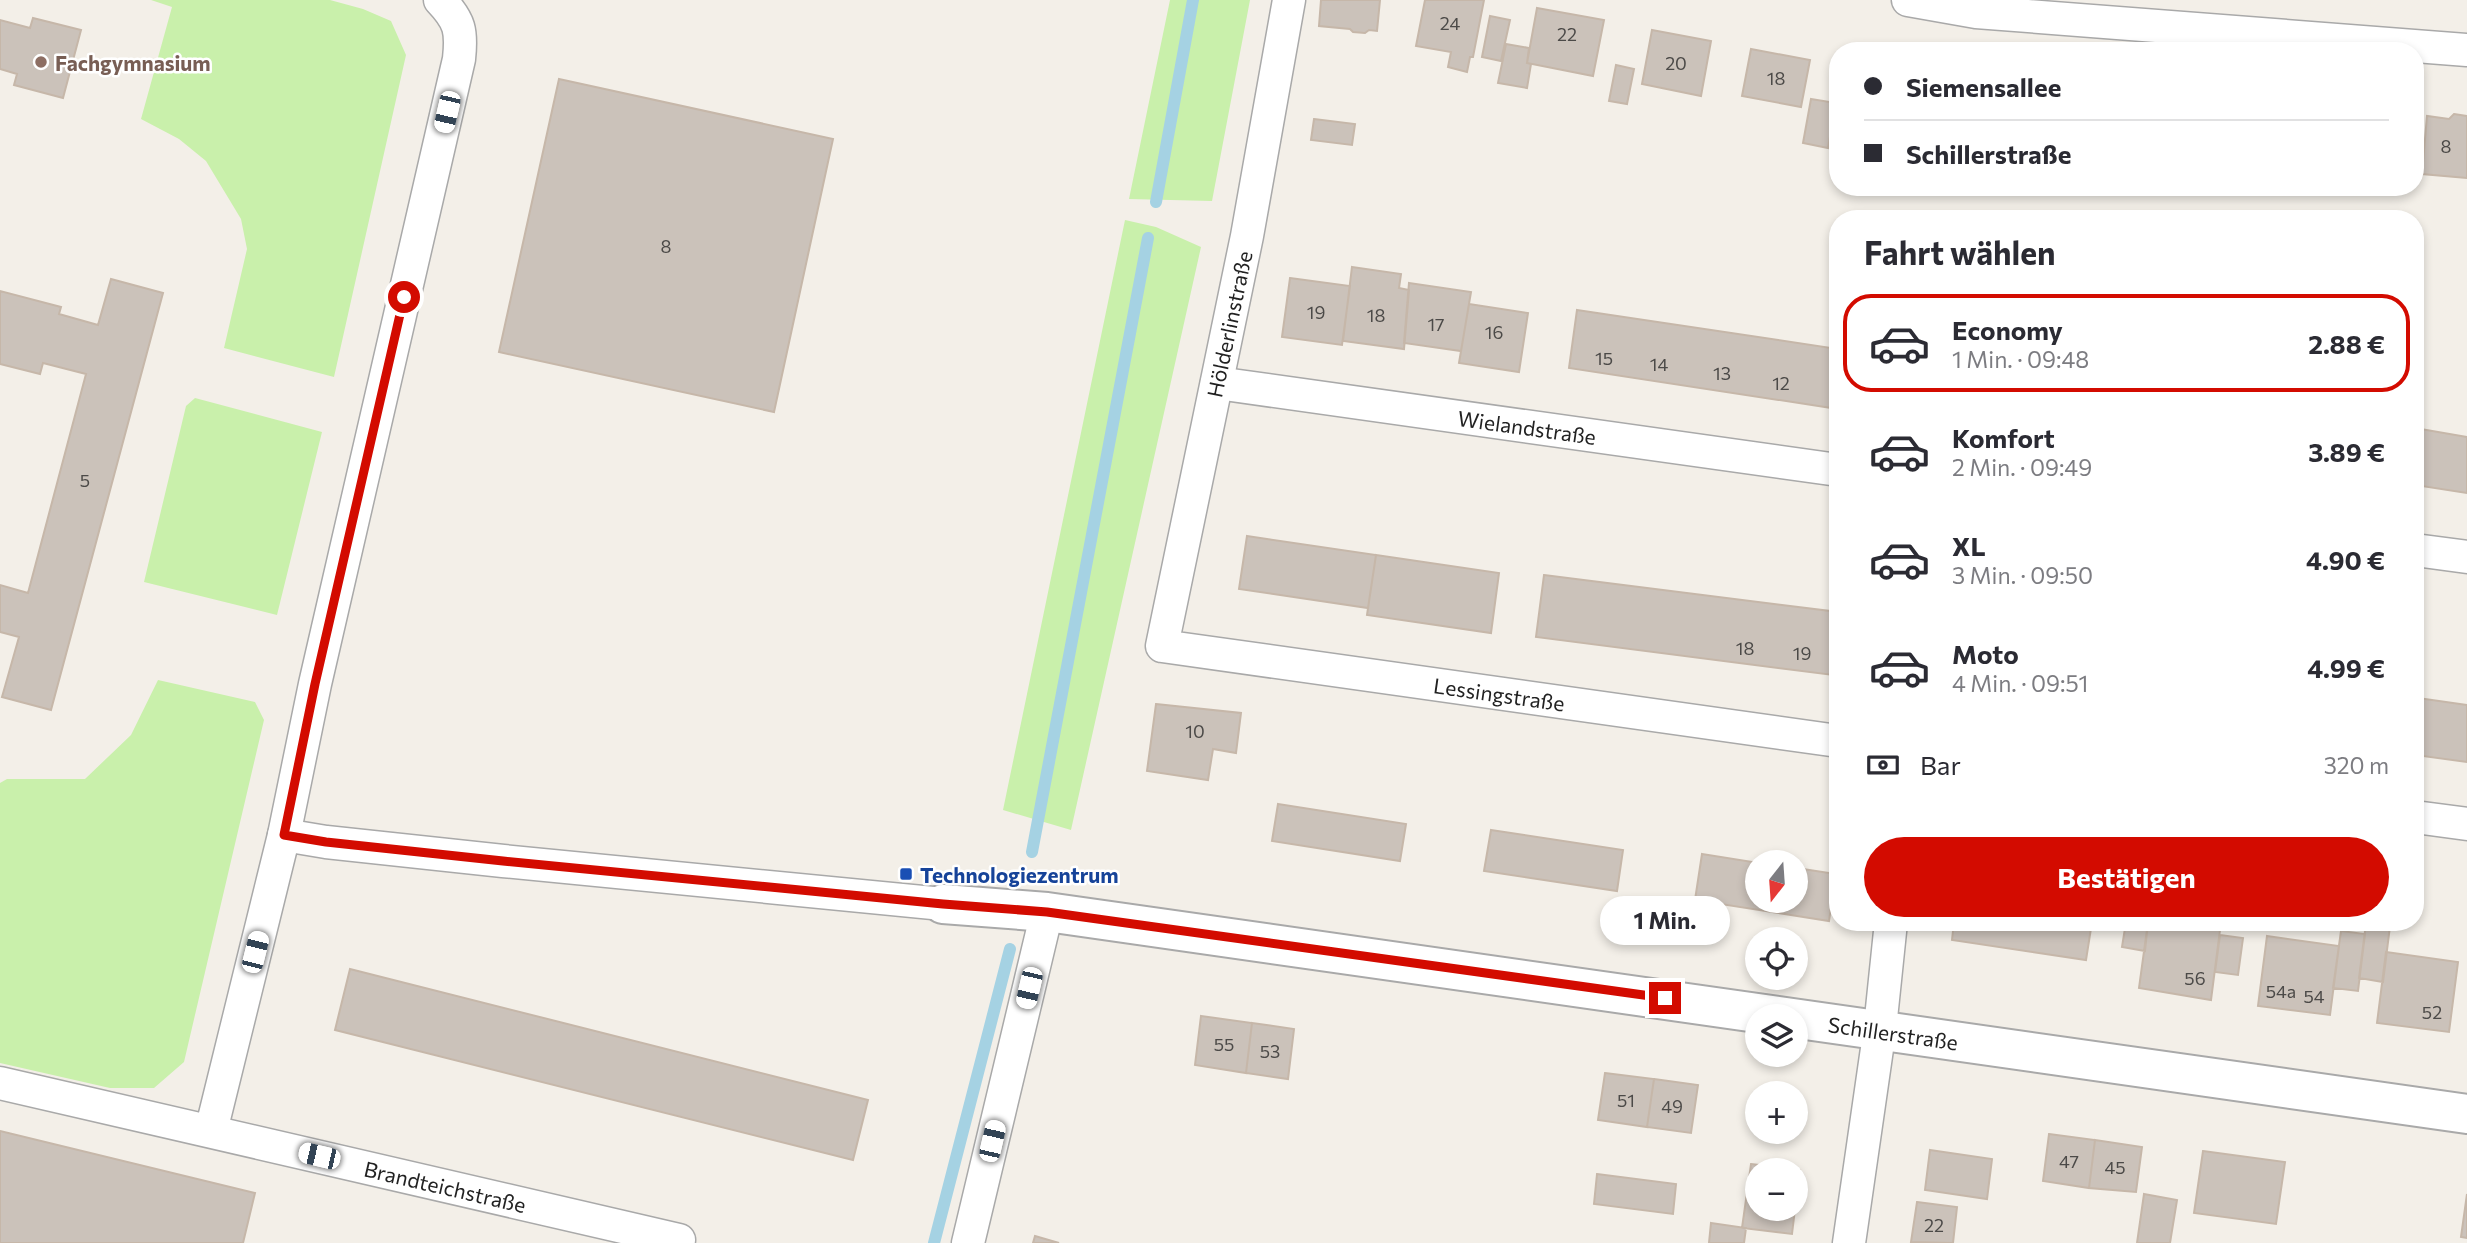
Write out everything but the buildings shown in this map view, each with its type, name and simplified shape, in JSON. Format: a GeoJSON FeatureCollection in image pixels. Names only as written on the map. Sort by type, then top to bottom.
{"type":"FeatureCollection","features":[{"type":"Feature","properties":{"kind":"street","name":"Hölderlinstraße"},"geometry":{"type":"LineString","coordinates":[[1162,646],[1247,236],[1289,0]]}},
{"type":"Feature","properties":{"kind":"street"},"geometry":{"type":"LineString","coordinates":[[1908,0],[1976,12],[2364,42]]}},
{"type":"Feature","properties":{"kind":"street"},"geometry":{"type":"LineString","coordinates":[[211,1131],[284,835],[315,684],[459,59],[462,34],[451,4]]}},
{"type":"Feature","properties":{"kind":"street"},"geometry":{"type":"LineString","coordinates":[[2424,47],[2467,50]]}},
{"type":"Feature","properties":{"kind":"street","name":"Wielandstraße"},"geometry":{"type":"LineString","coordinates":[[1217,383],[1829,469]]}},
{"type":"Feature","properties":{"kind":"street"},"geometry":{"type":"LineString","coordinates":[[2424,551],[2467,557]]}},
{"type":"Feature","properties":{"kind":"street","name":"Lessingstraße"},"geometry":{"type":"LineString","coordinates":[[1162,646],[1829,740]]}},
{"type":"Feature","properties":{"kind":"street"},"geometry":{"type":"LineString","coordinates":[[2424,818],[2467,824]]}},
{"type":"Feature","properties":{"kind":"street"},"geometry":{"type":"LineString","coordinates":[[284,835],[476,859],[943,904]]}},
{"type":"Feature","properties":{"kind":"street","name":"Schillerstraße"},"geometry":{"type":"LineString","coordinates":[[943,904],[1047,912],[1880,1028],[2467,1114]]}},
{"type":"Feature","properties":{"kind":"street"},"geometry":{"type":"LineString","coordinates":[[968,1243],[1047,912]]}},
{"type":"Feature","properties":{"kind":"street"},"geometry":{"type":"LineString","coordinates":[[1849,1243],[1880,1028],[1890,931]]}},
{"type":"Feature","properties":{"kind":"street","name":"Brandteichstraße"},"geometry":{"type":"LineString","coordinates":[[0,1083],[679,1240]]}},
{"type":"Feature","properties":{"kind":"green space"},"geometry":{"type":"Polygon","coordinates":[[[151,0],[330,0],[363,9],[391,21],[406,55],[334,377],[224,348],[247,249],[241,219],[206,161],[179,139],[141,119],[172,7],[151,0]]]}},
{"type":"Feature","properties":{"kind":"green space"},"geometry":{"type":"Polygon","coordinates":[[[1170,0],[1250,0],[1212,201],[1129,199],[1170,0]]]}},
{"type":"Feature","properties":{"kind":"green space"},"geometry":{"type":"Polygon","coordinates":[[[1125,220],[1156,227],[1201,247],[1071,830],[1003,810],[1125,220]]]}},
{"type":"Feature","properties":{"kind":"green space"},"geometry":{"type":"Polygon","coordinates":[[[195,398],[322,432],[277,615],[144,582],[186,406],[195,398]]]}},
{"type":"Feature","properties":{"kind":"green space"},"geometry":{"type":"Polygon","coordinates":[[[158,680],[255,702],[264,720],[184,1062],[154,1088],[110,1088],[0,1063],[0,783],[7,779],[85,779],[131,735],[158,680]]]}},
{"type":"Feature","properties":{"kind":"waterway"},"geometry":{"type":"LineString","coordinates":[[1156,202],[1193,0]]}},
{"type":"Feature","properties":{"kind":"waterway"},"geometry":{"type":"LineString","coordinates":[[1032,852],[1148,238]]}},
{"type":"Feature","properties":{"kind":"waterway"},"geometry":{"type":"LineString","coordinates":[[934,1243],[1010,949]]}},
{"type":"Feature","properties":{"kind":"place","name":"Fachgymnasium"},"geometry":{"type":"Point","coordinates":[41,62]}},
{"type":"Feature","properties":{"kind":"place","name":"Technologiezentrum"},"geometry":{"type":"Point","coordinates":[906,874]}},
{"type":"Feature","properties":{"kind":"route"},"geometry":{"type":"LineString","coordinates":[[404,297],[315,684],[284,835],[503,861],[1047,912],[1665,998]]}}]}
